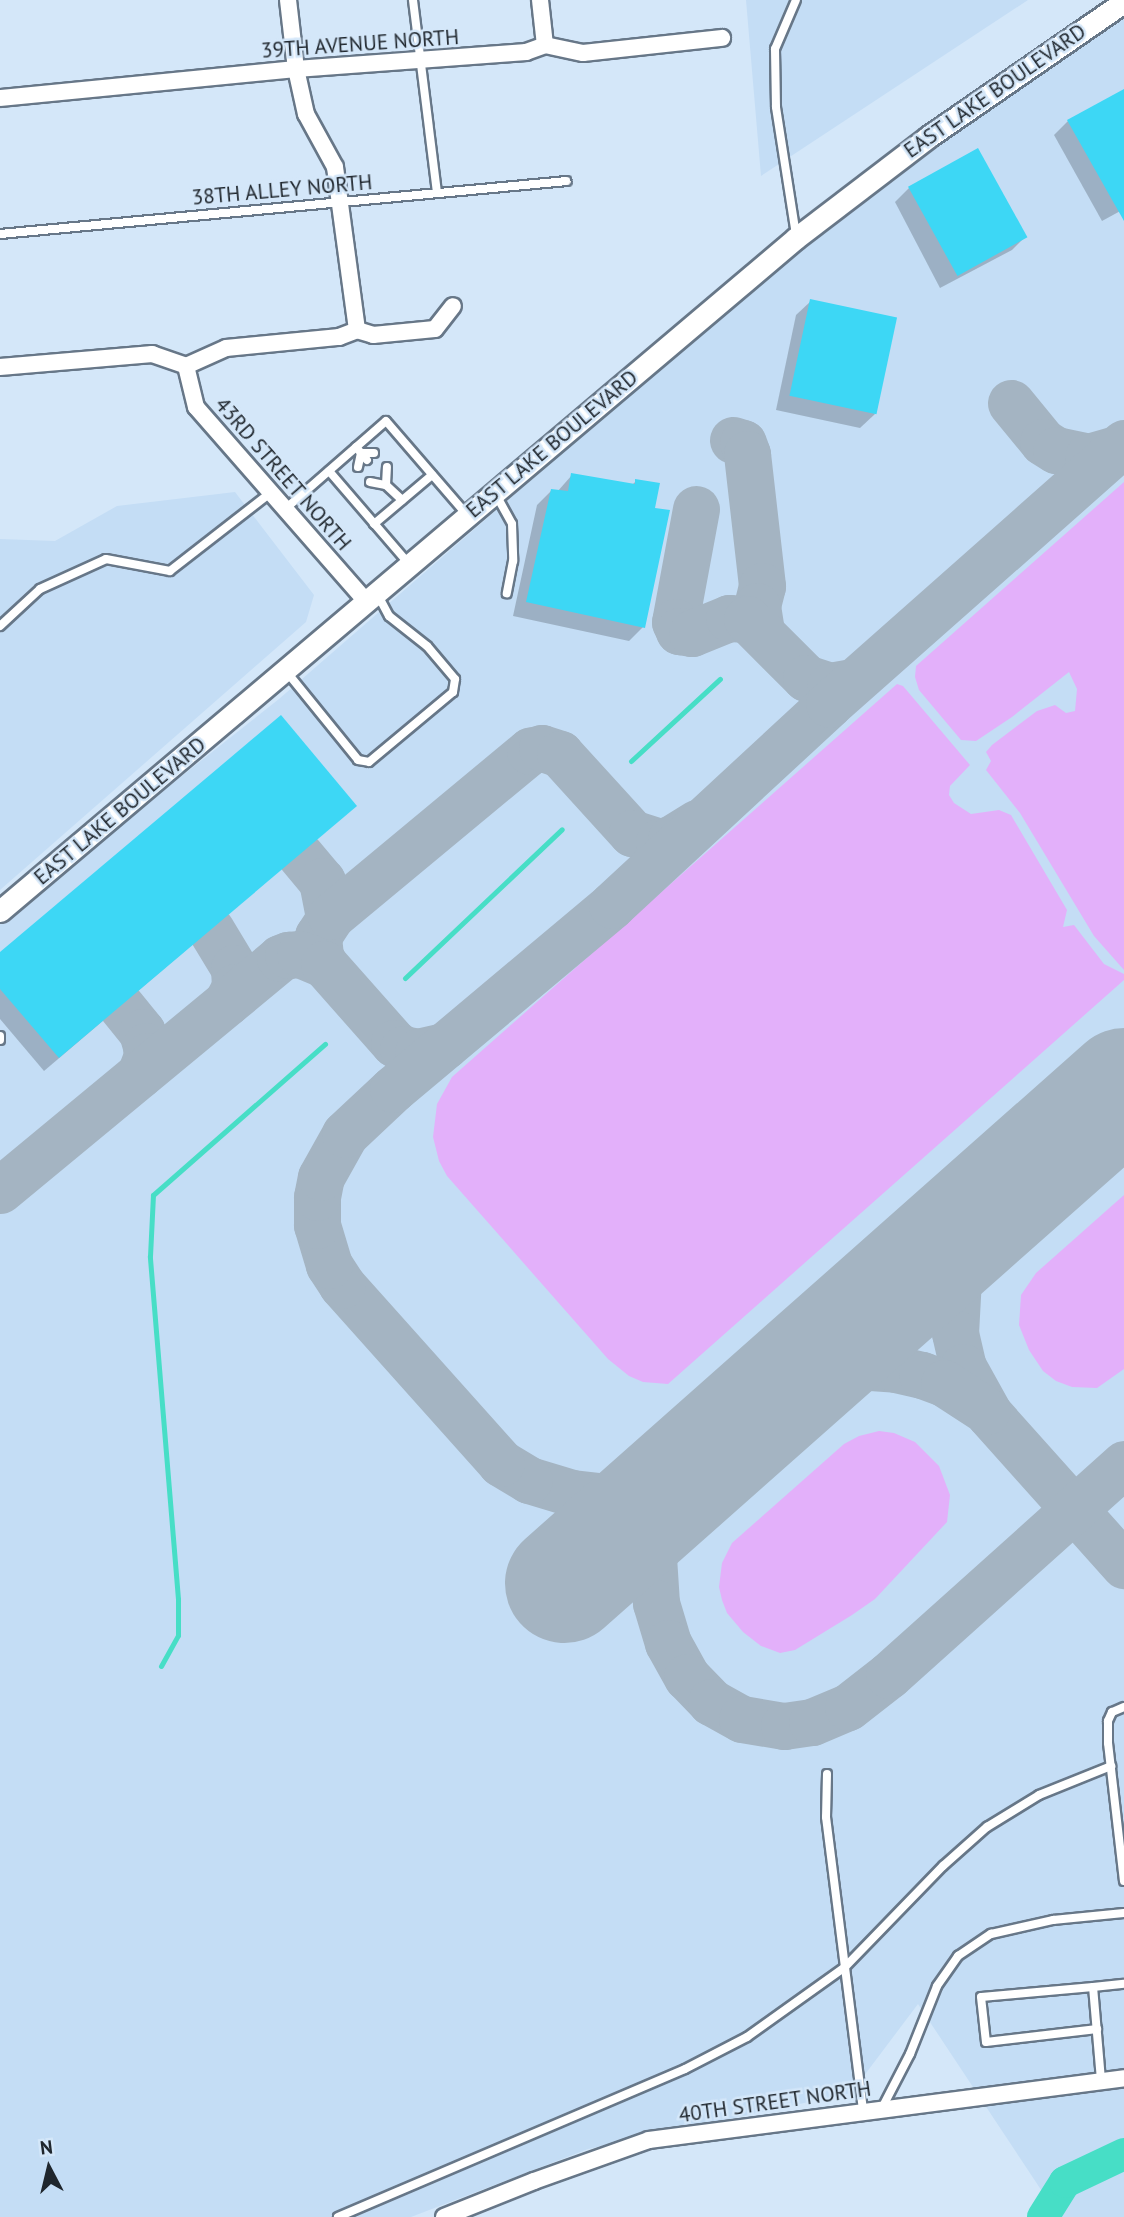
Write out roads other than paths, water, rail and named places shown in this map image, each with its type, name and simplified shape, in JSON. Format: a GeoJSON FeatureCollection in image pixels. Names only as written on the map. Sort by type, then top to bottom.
{"type":"FeatureCollection","features":[{"type":"Feature","properties":{"kind":"street"},"geometry":{"type":"LineString","coordinates":[[288,0],[296,69],[306,114],[335,167],[357,330]]}},
{"type":"Feature","properties":{"kind":"street"},"geometry":{"type":"LineString","coordinates":[[540,0],[545,45]]}},
{"type":"Feature","properties":{"kind":"street","name":"EAST LAKE BOULEVARD"},"geometry":{"type":"LineString","coordinates":[[0,911],[796,238],[928,137],[1123,3]]}},
{"type":"Feature","properties":{"kind":"street","name":"39TH AVENUE NORTH"},"geometry":{"type":"LineString","coordinates":[[0,98],[296,69],[420,62],[526,52],[545,45],[583,52],[722,38]]}},
{"type":"Feature","properties":{"kind":"street"},"geometry":{"type":"LineString","coordinates":[[0,367],[152,354],[186,366],[226,348],[339,337],[357,330],[373,335],[435,329],[453,306]]}},
{"type":"Feature","properties":{"kind":"street","name":"43RD STREET NORTH"},"geometry":{"type":"LineString","coordinates":[[186,366],[196,407],[269,494],[371,597]]}},
{"type":"Feature","properties":{"kind":"street","name":"40TH STREET NORTH"},"geometry":{"type":"LineString","coordinates":[[444,2217],[534,2180],[649,2140],[1124,2078]]}},
{"type":"Feature","properties":{"kind":"lane"},"geometry":{"type":"LineString","coordinates":[[413,0],[437,193]]}},
{"type":"Feature","properties":{"kind":"lane"},"geometry":{"type":"LineString","coordinates":[[796,0],[775,49],[776,107],[796,238]]}},
{"type":"Feature","properties":{"kind":"lane","name":"38TH ALLEY NORTH"},"geometry":{"type":"LineString","coordinates":[[0,234],[567,181]]}},
{"type":"Feature","properties":{"kind":"lane"},"geometry":{"type":"LineString","coordinates":[[284,510],[329,471],[361,453],[386,421],[467,515]]}},
{"type":"Feature","properties":{"kind":"lane"},"geometry":{"type":"LineString","coordinates":[[361,453],[374,453]]}},
{"type":"Feature","properties":{"kind":"lane"},"geometry":{"type":"LineString","coordinates":[[358,467],[361,453]]}},
{"type":"Feature","properties":{"kind":"lane"},"geometry":{"type":"LineString","coordinates":[[387,467],[387,485]]}},
{"type":"Feature","properties":{"kind":"lane"},"geometry":{"type":"LineString","coordinates":[[329,471],[410,565]]}},
{"type":"Feature","properties":{"kind":"lane"},"geometry":{"type":"LineString","coordinates":[[379,475],[402,500]]}},
{"type":"Feature","properties":{"kind":"lane"},"geometry":{"type":"LineString","coordinates":[[373,524],[432,475]]}},
{"type":"Feature","properties":{"kind":"lane"},"geometry":{"type":"LineString","coordinates":[[370,482],[387,485]]}},
{"type":"Feature","properties":{"kind":"lane"},"geometry":{"type":"LineString","coordinates":[[495,493],[512,524],[513,561],[507,593]]}},
{"type":"Feature","properties":{"kind":"lane"},"geometry":{"type":"LineString","coordinates":[[0,626],[40,589],[106,559],[170,571],[269,494]]}},
{"type":"Feature","properties":{"kind":"lane"},"geometry":{"type":"LineString","coordinates":[[286,671],[358,760],[369,762],[453,692],[455,679],[427,646],[389,617],[371,597]]}},
{"type":"Feature","properties":{"kind":"lane"},"geometry":{"type":"LineString","coordinates":[[1124,1707],[1112,1712],[1108,1721],[1124,1881]]}},
{"type":"Feature","properties":{"kind":"lane"},"geometry":{"type":"LineString","coordinates":[[338,2217],[685,2069],[747,2037],[845,1967],[943,1866],[988,1827],[1038,1795],[1111,1766]]}},
{"type":"Feature","properties":{"kind":"lane"},"geometry":{"type":"LineString","coordinates":[[827,1774],[825,1817],[863,2110]]}},
{"type":"Feature","properties":{"kind":"lane"},"geometry":{"type":"LineString","coordinates":[[882,2108],[910,2054],[937,1986],[958,1956],[991,1934],[1053,1920],[1124,1913]]}},
{"type":"Feature","properties":{"kind":"lane"},"geometry":{"type":"LineString","coordinates":[[1097,2029],[986,2042],[981,1997],[1124,1984]]}},
{"type":"Feature","properties":{"kind":"lane"},"geometry":{"type":"LineString","coordinates":[[1093,1987],[1101,2080]]}},
{"type":"Feature","properties":{"kind":"waterway"},"geometry":{"type":"LineString","coordinates":[[631,761],[720,679]]}},
{"type":"Feature","properties":{"kind":"waterway"},"geometry":{"type":"LineString","coordinates":[[405,978],[562,829]]}},
{"type":"Feature","properties":{"kind":"waterway"},"geometry":{"type":"LineString","coordinates":[[161,1666],[178,1635],[178,1599],[150,1256],[153,1195],[325,1044]]}},
{"type":"Feature","properties":{"kind":"waterway"},"geometry":{"type":"LineString","coordinates":[[1043,2217],[1065,2182],[1124,2154]]}}]}
